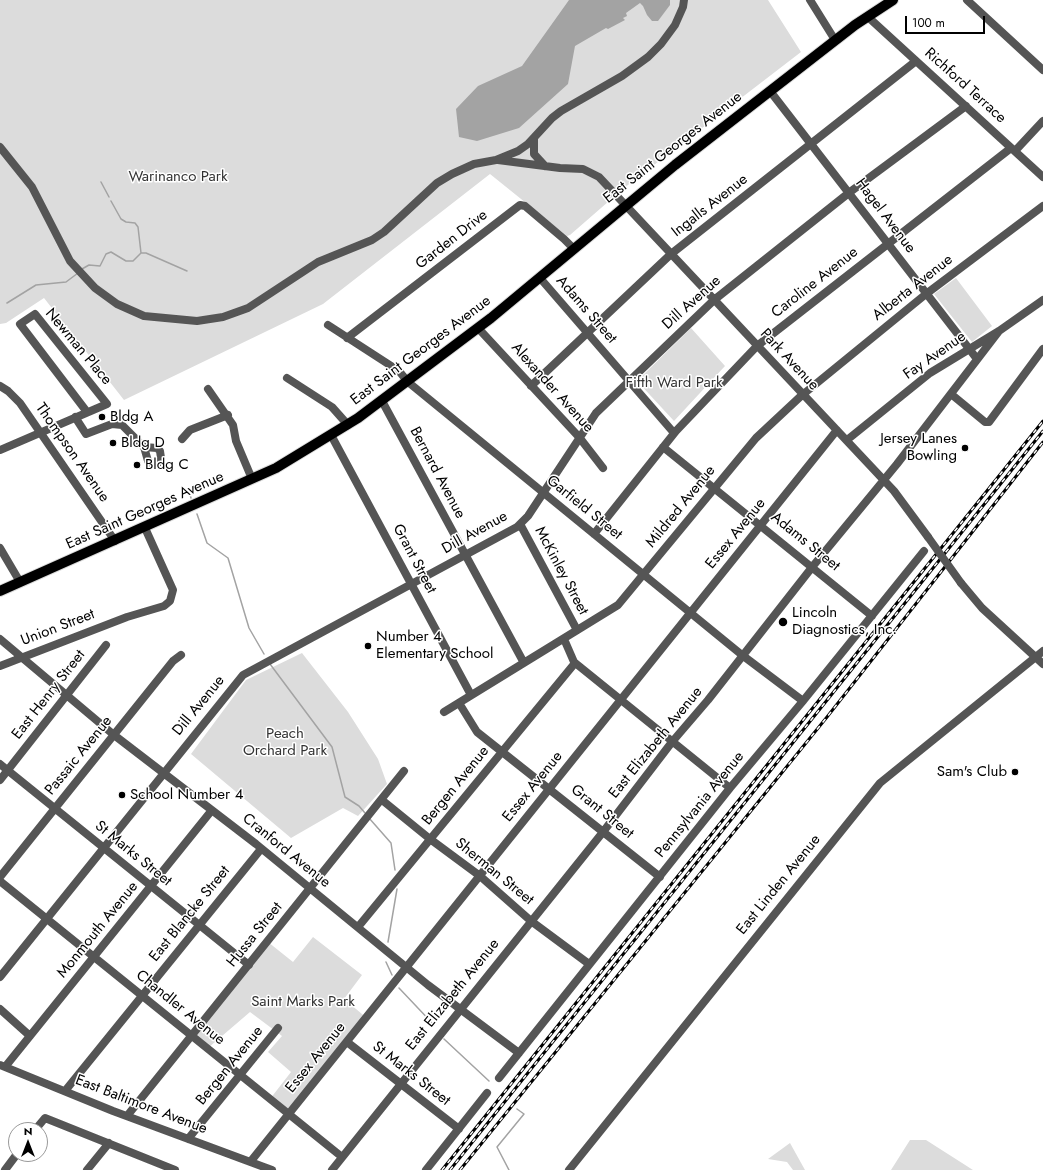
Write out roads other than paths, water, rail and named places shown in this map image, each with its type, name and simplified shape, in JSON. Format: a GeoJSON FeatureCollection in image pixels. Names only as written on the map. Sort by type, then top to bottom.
{"type":"FeatureCollection","features":[{"type":"Feature","properties":{"kind":"main road","name":"East Saint Georges Avenue"},"geometry":{"type":"LineString","coordinates":[[0,591],[145,528],[276,468],[348,425],[408,382],[478,328],[626,205],[835,40],[893,0]]}},
{"type":"Feature","properties":{"kind":"street"},"geometry":{"type":"LineString","coordinates":[[0,147],[32,187],[74,267],[95,288],[117,304],[144,316],[197,321],[224,318],[248,308],[318,262],[372,240],[384,232],[442,180],[474,164],[496,160],[518,151],[534,138],[552,118],[561,111],[622,76],[648,58],[675,25],[683,7],[684,0]]}},
{"type":"Feature","properties":{"kind":"street"},"geometry":{"type":"LineString","coordinates":[[810,0],[835,40]]}},
{"type":"Feature","properties":{"kind":"street"},"geometry":{"type":"LineString","coordinates":[[967,0],[1043,70]]}},
{"type":"Feature","properties":{"kind":"street","name":"Richford Terrace"},"geometry":{"type":"LineString","coordinates":[[868,17],[1043,177]]}},
{"type":"Feature","properties":{"kind":"street","name":"Ingalls Avenue"},"geometry":{"type":"LineString","coordinates":[[531,386],[671,254],[916,61]]}},
{"type":"Feature","properties":{"kind":"street","name":"Hagel Avenue"},"geometry":{"type":"LineString","coordinates":[[770,91],[810,144],[850,192],[926,294],[977,359]]}},
{"type":"Feature","properties":{"kind":"street","name":"Dill Avenue"},"geometry":{"type":"LineString","coordinates":[[0,977],[243,675],[520,524],[528,516],[596,413],[714,300],[850,192],[966,106]]}},
{"type":"Feature","properties":{"kind":"street","name":"Caroline Avenue"},"geometry":{"type":"LineString","coordinates":[[594,534],[674,433],[756,346],[888,243],[1013,150],[1043,121]]}},
{"type":"Feature","properties":{"kind":"street"},"geometry":{"type":"LineString","coordinates":[[534,138],[534,154],[545,166]]}},
{"type":"Feature","properties":{"kind":"street","name":"Park Avenue"},"geometry":{"type":"LineString","coordinates":[[496,160],[583,169],[592,172],[613,190],[756,346],[894,491],[961,583],[982,608],[1043,664]]}},
{"type":"Feature","properties":{"kind":"street","name":"Garden Drive"},"geometry":{"type":"LineString","coordinates":[[346,338],[520,205],[525,206],[573,248]]}},
{"type":"Feature","properties":{"kind":"street","name":"Alberta Avenue"},"geometry":{"type":"LineString","coordinates":[[802,395],[926,294],[1043,206]]}},
{"type":"Feature","properties":{"kind":"street","name":"Adams Street"},"geometry":{"type":"LineString","coordinates":[[540,278],[674,433]]}},
{"type":"Feature","properties":{"kind":"street","name":"Fay Avenue"},"geometry":{"type":"LineString","coordinates":[[846,440],[930,373],[999,330],[1043,300]]}},
{"type":"Feature","properties":{"kind":"street","name":"Newman Place"},"geometry":{"type":"LineString","coordinates":[[0,450],[107,404],[35,314],[20,324],[87,412]]}},
{"type":"Feature","properties":{"kind":"street","name":"Garfield Street"},"geometry":{"type":"LineString","coordinates":[[328,325],[399,372],[408,382],[644,575],[744,656],[803,701]]}},
{"type":"Feature","properties":{"kind":"street","name":"Alexander Avenue"},"geometry":{"type":"LineString","coordinates":[[478,328],[579,437],[603,468]]}},
{"type":"Feature","properties":{"kind":"street","name":"East Elizabeth Avenue"},"geometry":{"type":"LineString","coordinates":[[332,1170],[603,832],[672,742],[744,656],[813,566],[897,464],[999,330]]}},
{"type":"Feature","properties":{"kind":"street"},"geometry":{"type":"LineString","coordinates":[[951,394],[985,422],[989,422],[1043,349]]}},
{"type":"Feature","properties":{"kind":"street"},"geometry":{"type":"LineString","coordinates":[[288,378],[332,407],[348,425]]}},
{"type":"Feature","properties":{"kind":"street","name":"Thompson Avenue"},"geometry":{"type":"LineString","coordinates":[[0,386],[8,391],[20,403],[115,540]]}},
{"type":"Feature","properties":{"kind":"street"},"geometry":{"type":"LineString","coordinates":[[208,389],[228,415],[233,425],[236,441],[252,479]]}},
{"type":"Feature","properties":{"kind":"street","name":"Mildred Avenue"},"geometry":{"type":"LineString","coordinates":[[564,638],[618,605],[756,438],[802,395]]}},
{"type":"Feature","properties":{"kind":"street","name":"Bernard Avenue"},"geometry":{"type":"LineString","coordinates":[[382,401],[524,663]]}},
{"type":"Feature","properties":{"kind":"street"},"geometry":{"type":"LineString","coordinates":[[182,439],[190,430],[228,415]]}},
{"type":"Feature","properties":{"kind":"street"},"geometry":{"type":"LineString","coordinates":[[75,417],[86,434],[112,424],[122,425],[144,447]]}},
{"type":"Feature","properties":{"kind":"street","name":"Essex Avenue"},"geometry":{"type":"LineString","coordinates":[[251,1161],[837,430]]}},
{"type":"Feature","properties":{"kind":"street","name":"Grant Street"},"geometry":{"type":"LineString","coordinates":[[331,435],[472,695]]}},
{"type":"Feature","properties":{"kind":"street","name":"Adams Street"},"geometry":{"type":"LineString","coordinates":[[663,447],[762,524],[872,616]]}},
{"type":"Feature","properties":{"kind":"street","name":"McKinley Street"},"geometry":{"type":"LineString","coordinates":[[520,524],[577,630]]}},
{"type":"Feature","properties":{"kind":"street","name":"Union Street"},"geometry":{"type":"LineString","coordinates":[[0,666],[22,656],[127,617],[164,606],[172,598],[173,590],[145,528]]}},
{"type":"Feature","properties":{"kind":"street"},"geometry":{"type":"LineString","coordinates":[[0,548],[20,582]]}},
{"type":"Feature","properties":{"kind":"street","name":"Pennsylvania Avenue"},"geometry":{"type":"LineString","coordinates":[[499,1078],[588,964],[660,877],[730,788],[872,616],[924,550]]}},
{"type":"Feature","properties":{"kind":"street"},"geometry":{"type":"LineString","coordinates":[[444,712],[564,638],[575,663],[620,701],[730,788]]}},
{"type":"Feature","properties":{"kind":"street","name":"Cranford Avenue"},"geometry":{"type":"LineString","coordinates":[[0,639],[68,694],[114,735],[261,848],[460,1009],[519,1053]]}},
{"type":"Feature","properties":{"kind":"street","name":"East Henry Street"},"geometry":{"type":"LineString","coordinates":[[0,780],[106,645]]}},
{"type":"Feature","properties":{"kind":"street","name":"East Linden Avenue"},"geometry":{"type":"LineString","coordinates":[[569,1170],[880,783],[1043,651]]}},
{"type":"Feature","properties":{"kind":"street","name":"Passaic Avenue"},"geometry":{"type":"LineString","coordinates":[[0,877],[173,661],[181,655]]}},
{"type":"Feature","properties":{"kind":"street","name":"Bergen Avenue"},"geometry":{"type":"LineString","coordinates":[[358,927],[575,663]]}},
{"type":"Feature","properties":{"kind":"street","name":"Grant Street"},"geometry":{"type":"LineString","coordinates":[[459,703],[477,732],[660,877]]}},
{"type":"Feature","properties":{"kind":"street","name":"St Marks Street"},"geometry":{"type":"LineString","coordinates":[[0,764],[249,965]]}},
{"type":"Feature","properties":{"kind":"street","name":"Hussa Street"},"geometry":{"type":"LineString","coordinates":[[127,1116],[404,771]]}},
{"type":"Feature","properties":{"kind":"street","name":"Sherman Street"},"geometry":{"type":"LineString","coordinates":[[382,800],[430,839],[480,876],[531,921],[588,964]]}},
{"type":"Feature","properties":{"kind":"street","name":"Monmouth Avenue"},"geometry":{"type":"LineString","coordinates":[[2,1066],[30,1036],[212,810]]}},
{"type":"Feature","properties":{"kind":"street","name":"East Blancke Street"},"geometry":{"type":"LineString","coordinates":[[65,1091],[261,848]]}},
{"type":"Feature","properties":{"kind":"street","name":"Chandler Avenue"},"geometry":{"type":"LineString","coordinates":[[0,881],[342,1157]]}},
{"type":"Feature","properties":{"kind":"street"},"geometry":{"type":"LineString","coordinates":[[0,1008],[30,1036]]}},
{"type":"Feature","properties":{"kind":"street","name":"Bergen Avenue"},"geometry":{"type":"LineString","coordinates":[[188,1139],[241,1076],[278,1028]]}},
{"type":"Feature","properties":{"kind":"street","name":"St Marks Street"},"geometry":{"type":"LineString","coordinates":[[347,1042],[459,1129]]}},
{"type":"Feature","properties":{"kind":"street","name":"East Baltimore Avenue"},"geometry":{"type":"LineString","coordinates":[[2,1066],[127,1116],[272,1170]]}},
{"type":"Feature","properties":{"kind":"street"},"geometry":{"type":"LineString","coordinates":[[426,1170],[487,1093]]}},
{"type":"Feature","properties":{"kind":"street"},"geometry":{"type":"LineString","coordinates":[[42,1122],[45,1118],[109,1143],[169,1169]]}},
{"type":"Feature","properties":{"kind":"street"},"geometry":{"type":"LineString","coordinates":[[87,1170],[109,1143]]}},
{"type":"Feature","properties":{"kind":"street"},"geometry":{"type":"LineString","coordinates":[[4,1170],[10,1162]]}},
{"type":"Feature","properties":{"kind":"waterway"},"geometry":{"type":"LineString","coordinates":[[101,182],[109,197]]}},
{"type":"Feature","properties":{"kind":"waterway"},"geometry":{"type":"LineString","coordinates":[[111,201],[121,219],[126,222],[135,223],[138,227],[141,253]]}},
{"type":"Feature","properties":{"kind":"waterway"},"geometry":{"type":"LineString","coordinates":[[82,269],[89,265],[100,266],[106,254],[111,252],[126,261],[133,261],[141,253],[146,253],[187,271]]}},
{"type":"Feature","properties":{"kind":"waterway"},"geometry":{"type":"LineString","coordinates":[[7,303],[36,285],[66,282],[78,273]]}},
{"type":"Feature","properties":{"kind":"waterway"},"geometry":{"type":"LineString","coordinates":[[188,489],[191,498]]}},
{"type":"Feature","properties":{"kind":"waterway"},"geometry":{"type":"LineString","coordinates":[[197,514],[207,543],[228,558],[249,628],[264,654]]}},
{"type":"Feature","properties":{"kind":"waterway"},"geometry":{"type":"LineString","coordinates":[[270,664],[332,747],[345,797],[359,806],[365,813]]}},
{"type":"Feature","properties":{"kind":"waterway"},"geometry":{"type":"LineString","coordinates":[[369,818],[391,843],[395,870]]}},
{"type":"Feature","properties":{"kind":"waterway"},"geometry":{"type":"LineString","coordinates":[[388,942],[397,889]]}},
{"type":"Feature","properties":{"kind":"waterway"},"geometry":{"type":"LineString","coordinates":[[386,962],[392,975]]}},
{"type":"Feature","properties":{"kind":"waterway"},"geometry":{"type":"LineString","coordinates":[[399,988],[434,1025]]}},
{"type":"Feature","properties":{"kind":"waterway"},"geometry":{"type":"LineString","coordinates":[[444,1039],[489,1081]]}},
{"type":"Feature","properties":{"kind":"waterway"},"geometry":{"type":"LineString","coordinates":[[509,1170],[497,1147],[524,1114],[517,1109]]}},
{"type":"Feature","properties":{"kind":"railway"},"geometry":{"type":"LineString","coordinates":[[442,1170],[1043,421]]}},
{"type":"Feature","properties":{"kind":"railway"},"geometry":{"type":"LineString","coordinates":[[450,1170],[1043,431]]}},
{"type":"Feature","properties":{"kind":"railway"},"geometry":{"type":"LineString","coordinates":[[460,1170],[827,717],[1043,442]]}},
{"type":"Feature","properties":{"kind":"place","name":"Bldg A"},"geometry":{"type":"Point","coordinates":[102,417]}},
{"type":"Feature","properties":{"kind":"place","name":"Bldg D"},"geometry":{"type":"Point","coordinates":[113,443]}},
{"type":"Feature","properties":{"kind":"place","name":"Jersey Lanes Bowling"},"geometry":{"type":"Point","coordinates":[965,448]}},
{"type":"Feature","properties":{"kind":"place","name":"Bldg C"},"geometry":{"type":"Point","coordinates":[137,465]}},
{"type":"Feature","properties":{"kind":"place","name":"Lincoln Diagnostics, Inc."},"geometry":{"type":"Point","coordinates":[783,622]}},
{"type":"Feature","properties":{"kind":"place","name":"Number 4 Elementary School"},"geometry":{"type":"Point","coordinates":[368,646]}},
{"type":"Feature","properties":{"kind":"place","name":"Sam's Club"},"geometry":{"type":"Point","coordinates":[1015,772]}},
{"type":"Feature","properties":{"kind":"place","name":"School Number 4"},"geometry":{"type":"Point","coordinates":[122,795]}},
{"type":"Feature","properties":{"kind":"park label","name":"Warinanco Park"},"geometry":{"type":"Point","coordinates":[178,177]}},
{"type":"Feature","properties":{"kind":"park label","name":"Fifth Ward Park"},"geometry":{"type":"Point","coordinates":[674,383]}},
{"type":"Feature","properties":{"kind":"park label","name":"Peach Orchard Park"},"geometry":{"type":"Point","coordinates":[285,742]}},
{"type":"Feature","properties":{"kind":"park label","name":"Saint Marks Park"},"geometry":{"type":"Point","coordinates":[303,1002]}}]}
